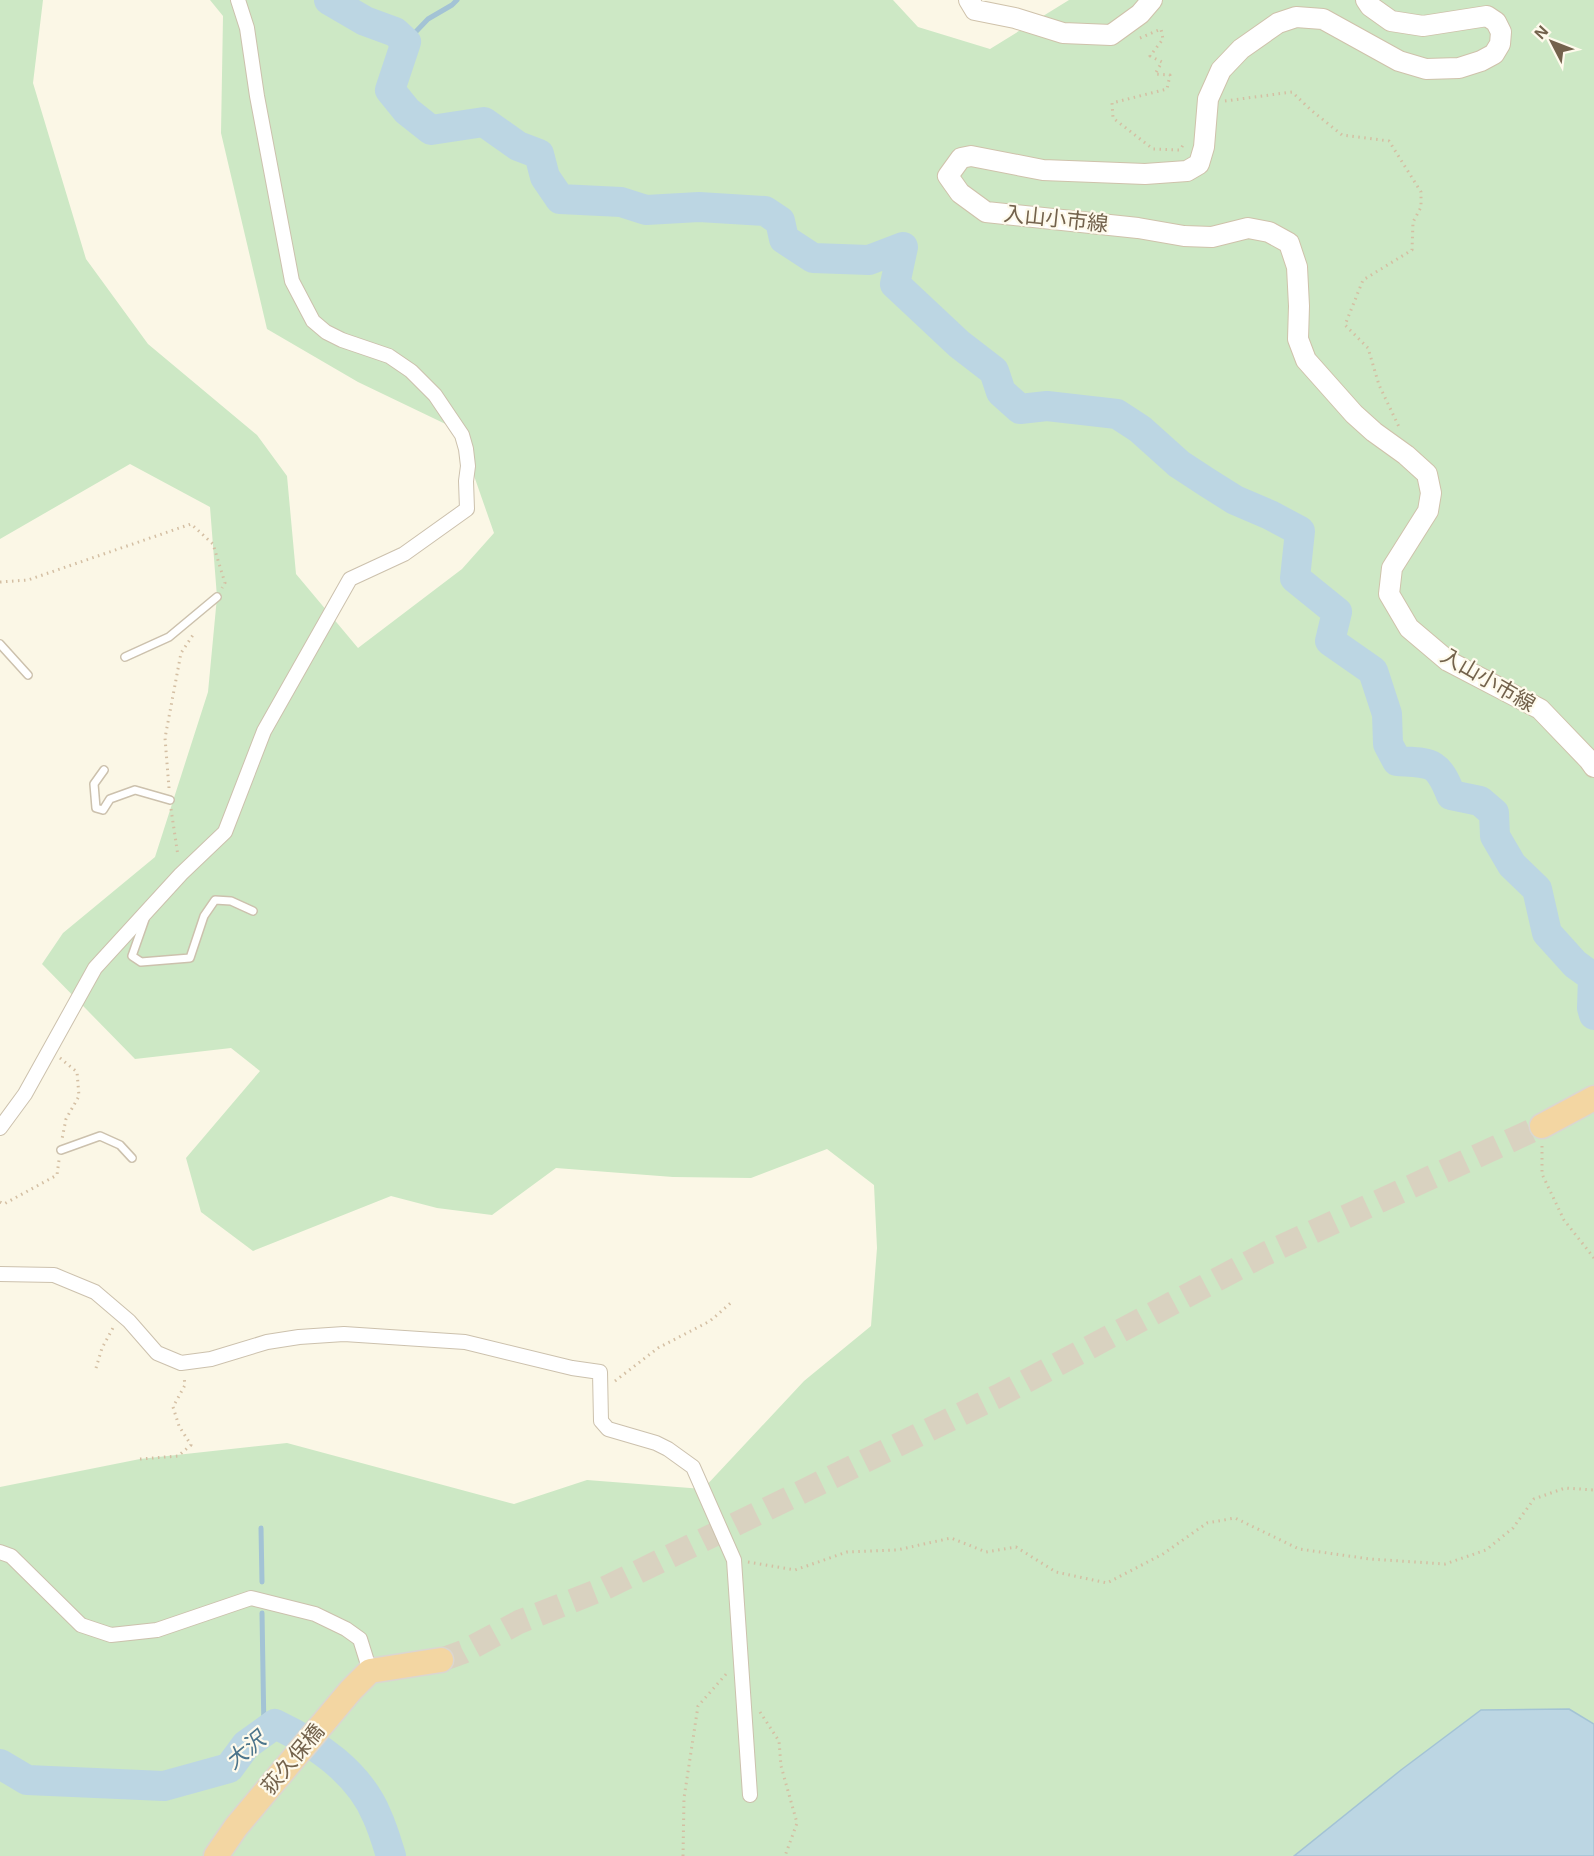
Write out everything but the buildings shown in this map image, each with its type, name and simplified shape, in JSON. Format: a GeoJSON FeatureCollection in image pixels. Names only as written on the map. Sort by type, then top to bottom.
{"type":"FeatureCollection","features":[{"type":"Feature","properties":{"kind":"highway"},"geometry":{"type":"LineString","coordinates":[[1542,1126],[1594,1098]]}},
{"type":"Feature","properties":{"kind":"highway"},"geometry":{"type":"LineString","coordinates":[[370,1671],[441,1660]]}},
{"type":"Feature","properties":{"kind":"highway","name":"荻久保橋"},"geometry":{"type":"LineString","coordinates":[[216,1856],[236,1827],[351,1690],[370,1671]]}},
{"type":"Feature","properties":{"kind":"main road"},"geometry":{"type":"LineString","coordinates":[[969,0],[975,9],[1015,18],[1063,33],[1111,35],[1140,14],[1152,0]]}},
{"type":"Feature","properties":{"kind":"main road","name":"入山小市線"},"geometry":{"type":"LineString","coordinates":[[1366,0],[1370,6],[1391,21],[1424,26],[1487,16],[1496,22],[1501,32],[1500,44],[1494,54],[1481,61],[1460,68],[1426,69],[1399,61],[1323,19],[1296,17],[1278,22],[1241,49],[1221,70],[1208,99],[1204,147],[1199,164],[1187,171],[1145,174],[1043,170],[971,156],[961,158],[948,176],[960,193],[986,212],[1138,228],[1184,236],[1212,237],[1248,228],[1269,232],[1289,243],[1297,267],[1298,339],[1306,360],[1354,414],[1427,474],[1431,493],[1428,511],[1392,568],[1389,594],[1409,628],[1448,662],[1540,709],[1594,767]]}},
{"type":"Feature","properties":{"kind":"street"},"geometry":{"type":"LineString","coordinates":[[0,1128],[25,1094],[95,968],[182,874],[225,832],[264,731],[350,579],[404,554],[467,509],[466,449],[462,435],[435,395],[411,371],[389,356],[326,332],[313,321],[292,281],[257,96],[247,28],[238,0]]}},
{"type":"Feature","properties":{"kind":"street"},"geometry":{"type":"LineString","coordinates":[[0,1274],[54,1275],[96,1292],[129,1321],[157,1353],[181,1363],[211,1359],[267,1342],[344,1334],[465,1342],[572,1368],[600,1372],[601,1421],[608,1429],[656,1443],[693,1467],[734,1560],[750,1795]]}},
{"type":"Feature","properties":{"kind":"street"},"geometry":{"type":"LineString","coordinates":[[0,1552],[11,1556],[81,1625],[111,1635],[157,1630],[251,1598],[315,1614],[346,1629],[360,1639],[370,1671]]}},
{"type":"Feature","properties":{"kind":"lane"},"geometry":{"type":"LineString","coordinates":[[125,657],[169,637],[217,597]]}},
{"type":"Feature","properties":{"kind":"lane"},"geometry":{"type":"LineString","coordinates":[[0,644],[28,675]]}},
{"type":"Feature","properties":{"kind":"lane"},"geometry":{"type":"LineString","coordinates":[[104,770],[94,784],[96,808],[103,810],[110,799],[135,790],[170,800]]}},
{"type":"Feature","properties":{"kind":"lane"},"geometry":{"type":"LineString","coordinates":[[149,909],[132,956],[141,962],[190,958],[204,916],[215,900],[231,901],[253,911]]}},
{"type":"Feature","properties":{"kind":"lane"},"geometry":{"type":"LineString","coordinates":[[61,1150],[99,1136],[120,1145],[132,1158]]}},
{"type":"Feature","properties":{"kind":"path"},"geometry":{"type":"LineString","coordinates":[[1111,35],[1122,45],[1161,29],[1163,39],[1150,56],[1162,62],[1155,74],[1170,75],[1167,89],[1112,103],[1113,118],[1153,150],[1180,150],[1190,135]]}},
{"type":"Feature","properties":{"kind":"path"},"geometry":{"type":"LineString","coordinates":[[1208,99],[1242,100],[1292,92],[1342,135],[1389,141],[1421,192],[1421,207],[1413,222],[1412,250],[1363,280],[1345,325],[1368,348],[1379,385],[1406,440],[1406,455]]}},
{"type":"Feature","properties":{"kind":"path"},"geometry":{"type":"LineString","coordinates":[[0,1202],[4,1204],[57,1175],[66,1119],[79,1096],[76,1072],[49,1051]]}},
{"type":"Feature","properties":{"kind":"path"},"geometry":{"type":"LineString","coordinates":[[1542,1126],[1542,1174],[1564,1220],[1594,1258]]}},
{"type":"Feature","properties":{"kind":"path"},"geometry":{"type":"LineString","coordinates":[[602,1391],[658,1348],[710,1321],[733,1301]]}},
{"type":"Feature","properties":{"kind":"path"},"geometry":{"type":"LineString","coordinates":[[96,1368],[102,1348],[116,1323],[135,1328]]}},
{"type":"Feature","properties":{"kind":"path"},"geometry":{"type":"LineString","coordinates":[[140,1459],[178,1456],[191,1445],[179,1426],[173,1407],[185,1385],[181,1363]]}},
{"type":"Feature","properties":{"kind":"path"},"geometry":{"type":"LineString","coordinates":[[734,1560],[795,1570],[847,1552],[897,1550],[951,1538],[986,1552],[1016,1547],[1056,1572],[1107,1583],[1162,1554],[1207,1523],[1235,1518],[1299,1549],[1370,1559],[1445,1564],[1486,1550],[1513,1528],[1534,1499],[1565,1488],[1594,1490]]}},
{"type":"Feature","properties":{"kind":"path"},"geometry":{"type":"LineString","coordinates":[[683,1856],[684,1798],[698,1706],[740,1658]]}},
{"type":"Feature","properties":{"kind":"path"},"geometry":{"type":"LineString","coordinates":[[743,1699],[761,1713],[779,1741],[781,1766],[797,1823],[785,1856]]}},
{"type":"Feature","properties":{"kind":"green space"},"geometry":{"type":"Polygon","coordinates":[[[0,0],[43,0],[33,83],[86,259],[148,344],[257,435],[287,476],[296,574],[358,648],[462,569],[494,533],[458,430],[358,382],[267,329],[221,133],[223,16],[210,0],[893,0],[918,27],[990,49],[1069,0],[1594,0],[1594,1724],[1569,1709],[1481,1710],[1401,1770],[1294,1856],[0,1856],[0,1487],[140,1459],[287,1443],[514,1504],[587,1480],[703,1489],[804,1381],[871,1326],[877,1248],[874,1185],[827,1149],[751,1178],[673,1177],[556,1168],[492,1215],[437,1208],[391,1196],[253,1251],[201,1212],[186,1158],[260,1071],[231,1048],[135,1059],[42,964],[63,933],[155,857],[208,692],[217,597],[210,507],[130,464],[0,539],[0,0]]]}},
{"type":"Feature","properties":{"kind":"water"},"geometry":{"type":"Polygon","coordinates":[[[1569,1709],[1594,1724],[1594,1856],[1294,1856],[1401,1770],[1481,1710],[1569,1709]]]}},
{"type":"Feature","properties":{"kind":"waterway"},"geometry":{"type":"LineString","coordinates":[[329,0],[365,21],[395,32],[406,42],[390,90],[407,111],[431,130],[484,122],[518,146],[539,154],[545,177],[560,199],[621,202],[646,210],[699,207],[765,211],[780,221],[784,239],[813,258],[869,260],[903,247],[895,284],[959,344],[994,371],[1001,392],[1020,409],[1047,406],[1117,414],[1140,429],[1179,464],[1208,483],[1235,500],[1300,531],[1295,578],[1337,612],[1330,641],[1373,671],[1387,714],[1388,744],[1397,761],[1418,762],[1432,766],[1441,775],[1451,795],[1480,801],[1494,813],[1495,836],[1512,865],[1537,889],[1547,933],[1575,964],[1593,977],[1592,1008],[1594,1015]]}},
{"type":"Feature","properties":{"kind":"waterway"},"geometry":{"type":"LineString","coordinates":[[406,42],[428,19],[457,0]]}},
{"type":"Feature","properties":{"kind":"waterway"},"geometry":{"type":"LineString","coordinates":[[261,1528],[262,1582]]}},
{"type":"Feature","properties":{"kind":"waterway"},"geometry":{"type":"LineString","coordinates":[[262,1613],[264,1732]]}},
{"type":"Feature","properties":{"kind":"waterway","name":"大沢"},"geometry":{"type":"LineString","coordinates":[[0,1764],[27,1780],[164,1786],[229,1768],[246,1745],[275,1724],[321,1750],[348,1773],[369,1800],[391,1856]]}},
{"type":"Feature","properties":{"kind":"tunnel"},"geometry":{"type":"LineString","coordinates":[[441,1660],[463,1652],[519,1622],[605,1588],[998,1396],[1265,1254],[1542,1126]]}}]}
